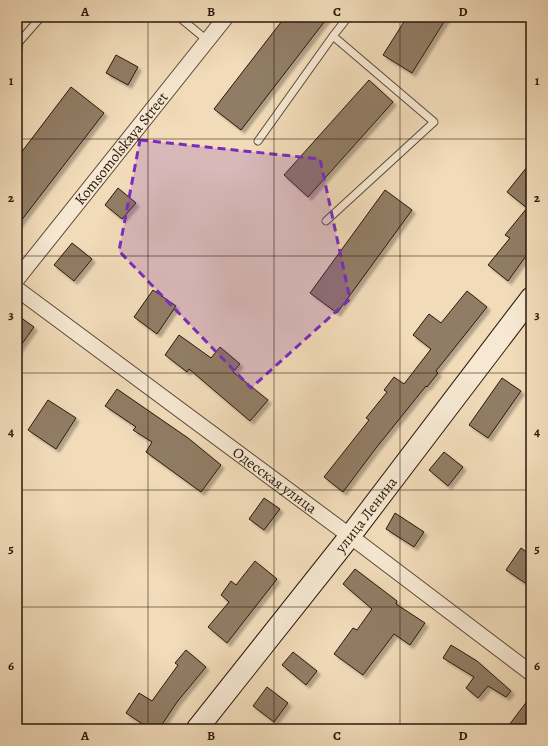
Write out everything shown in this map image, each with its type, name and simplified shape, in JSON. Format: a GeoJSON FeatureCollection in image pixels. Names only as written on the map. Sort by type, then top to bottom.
{"type":"FeatureCollection","features":[{"type":"Feature","properties":{"kind":"street","name":"Komsomolskaya Street"},"geometry":{"type":"LineString","coordinates":[[17,279],[226,17]]}},
{"type":"Feature","properties":{"kind":"street","name":"Одесская улица"},"geometry":{"type":"LineString","coordinates":[[17,289],[350,536],[531,673]]}},
{"type":"Feature","properties":{"kind":"street","name":"улица Ленина"},"geometry":{"type":"LineString","coordinates":[[197,729],[350,536],[531,298]]}},
{"type":"Feature","properties":{"kind":"lane"},"geometry":{"type":"LineString","coordinates":[[179,17],[208,41]]}},
{"type":"Feature","properties":{"kind":"lane"},"geometry":{"type":"LineString","coordinates":[[258,141],[348,17]]}},
{"type":"Feature","properties":{"kind":"lane"},"geometry":{"type":"LineString","coordinates":[[17,56],[19,42],[40,18]]}},
{"type":"Feature","properties":{"kind":"lane"},"geometry":{"type":"LineString","coordinates":[[326,221],[434,122],[333,36]]}},
{"type":"Feature","properties":{"kind":"highlighted area"},"geometry":{"type":"Polygon","coordinates":[[[140,140],[320,159],[350,299],[251,388],[119,251],[140,140]]]}},
{"type":"Feature","properties":{"kind":"building"},"geometry":{"type":"Polygon","coordinates":[[[285,17],[328,17],[241,130],[214,109],[285,17]]]}},
{"type":"Feature","properties":{"kind":"building"},"geometry":{"type":"Polygon","coordinates":[[[407,17],[447,17],[412,73],[383,55],[407,17]]]}},
{"type":"Feature","properties":{"kind":"building"},"geometry":{"type":"Polygon","coordinates":[[[116,55],[138,67],[128,85],[106,73],[116,55]]]}},
{"type":"Feature","properties":{"kind":"building"},"geometry":{"type":"Polygon","coordinates":[[[369,80],[393,102],[308,197],[284,175],[369,80]]]}},
{"type":"Feature","properties":{"kind":"building"},"geometry":{"type":"Polygon","coordinates":[[[71,87],[104,113],[17,226],[17,158],[71,87]]]}},
{"type":"Feature","properties":{"kind":"building"},"geometry":{"type":"Polygon","coordinates":[[[531,162],[531,249],[508,281],[488,265],[510,238],[505,235],[527,208],[507,192],[531,162]]]}},
{"type":"Feature","properties":{"kind":"building"},"geometry":{"type":"Polygon","coordinates":[[[118,188],[136,203],[122,219],[105,205],[118,188]]]}},
{"type":"Feature","properties":{"kind":"building"},"geometry":{"type":"Polygon","coordinates":[[[385,190],[412,210],[337,313],[310,293],[385,190]]]}},
{"type":"Feature","properties":{"kind":"building"},"geometry":{"type":"Polygon","coordinates":[[[72,243],[92,259],[74,281],[54,265],[72,243]]]}},
{"type":"Feature","properties":{"kind":"building"},"geometry":{"type":"Polygon","coordinates":[[[153,290],[176,306],[157,334],[134,317],[153,290]]]}},
{"type":"Feature","properties":{"kind":"building"},"geometry":{"type":"Polygon","coordinates":[[[467,291],[487,307],[436,371],[438,373],[376,448],[343,492],[324,477],[369,420],[366,418],[387,392],[384,390],[394,377],[404,384],[431,349],[413,335],[429,314],[441,323],[467,291]]]}},
{"type":"Feature","properties":{"kind":"building"},"geometry":{"type":"Polygon","coordinates":[[[17,315],[34,327],[17,351],[17,315]]]}},
{"type":"Feature","properties":{"kind":"building"},"geometry":{"type":"Polygon","coordinates":[[[179,335],[211,358],[220,347],[240,364],[233,372],[268,400],[250,421],[189,369],[187,372],[165,355],[179,335]]]}},
{"type":"Feature","properties":{"kind":"building"},"geometry":{"type":"Polygon","coordinates":[[[502,378],[521,391],[488,438],[469,425],[502,378]]]}},
{"type":"Feature","properties":{"kind":"building"},"geometry":{"type":"Polygon","coordinates":[[[117,389],[188,438],[221,465],[201,492],[146,452],[152,442],[133,430],[136,427],[105,406],[117,389]]]}},
{"type":"Feature","properties":{"kind":"building"},"geometry":{"type":"Polygon","coordinates":[[[48,400],[76,418],[56,449],[28,430],[48,400]]]}},
{"type":"Feature","properties":{"kind":"building"},"geometry":{"type":"Polygon","coordinates":[[[444,452],[463,467],[448,486],[429,470],[444,452]]]}},
{"type":"Feature","properties":{"kind":"building"},"geometry":{"type":"Polygon","coordinates":[[[264,498],[280,509],[264,530],[249,519],[264,498]]]}},
{"type":"Feature","properties":{"kind":"building"},"geometry":{"type":"Polygon","coordinates":[[[395,513],[424,532],[414,547],[386,529],[395,513]]]}},
{"type":"Feature","properties":{"kind":"building"},"geometry":{"type":"Polygon","coordinates":[[[521,548],[531,555],[531,587],[506,570],[521,548]]]}},
{"type":"Feature","properties":{"kind":"building"},"geometry":{"type":"Polygon","coordinates":[[[255,561],[277,579],[227,643],[208,627],[229,602],[221,595],[231,581],[236,585],[255,561]]]}},
{"type":"Feature","properties":{"kind":"building"},"geometry":{"type":"Polygon","coordinates":[[[355,569],[397,601],[396,604],[425,623],[410,645],[394,634],[363,675],[334,654],[353,628],[357,630],[372,609],[343,584],[355,569]]]}},
{"type":"Feature","properties":{"kind":"building"},"geometry":{"type":"Polygon","coordinates":[[[451,645],[477,661],[511,691],[506,697],[488,686],[478,698],[466,688],[474,677],[443,658],[451,645]]]}},
{"type":"Feature","properties":{"kind":"building"},"geometry":{"type":"Polygon","coordinates":[[[186,650],[206,667],[177,702],[159,729],[150,729],[126,713],[139,693],[152,701],[178,665],[175,663],[186,650]]]}},
{"type":"Feature","properties":{"kind":"building"},"geometry":{"type":"Polygon","coordinates":[[[293,652],[317,671],[306,685],[282,665],[293,652]]]}},
{"type":"Feature","properties":{"kind":"building"},"geometry":{"type":"Polygon","coordinates":[[[267,687],[288,703],[274,722],[253,706],[267,687]]]}},
{"type":"Feature","properties":{"kind":"building"},"geometry":{"type":"Polygon","coordinates":[[[531,696],[531,723],[526,729],[506,729],[531,696]]]}}]}
